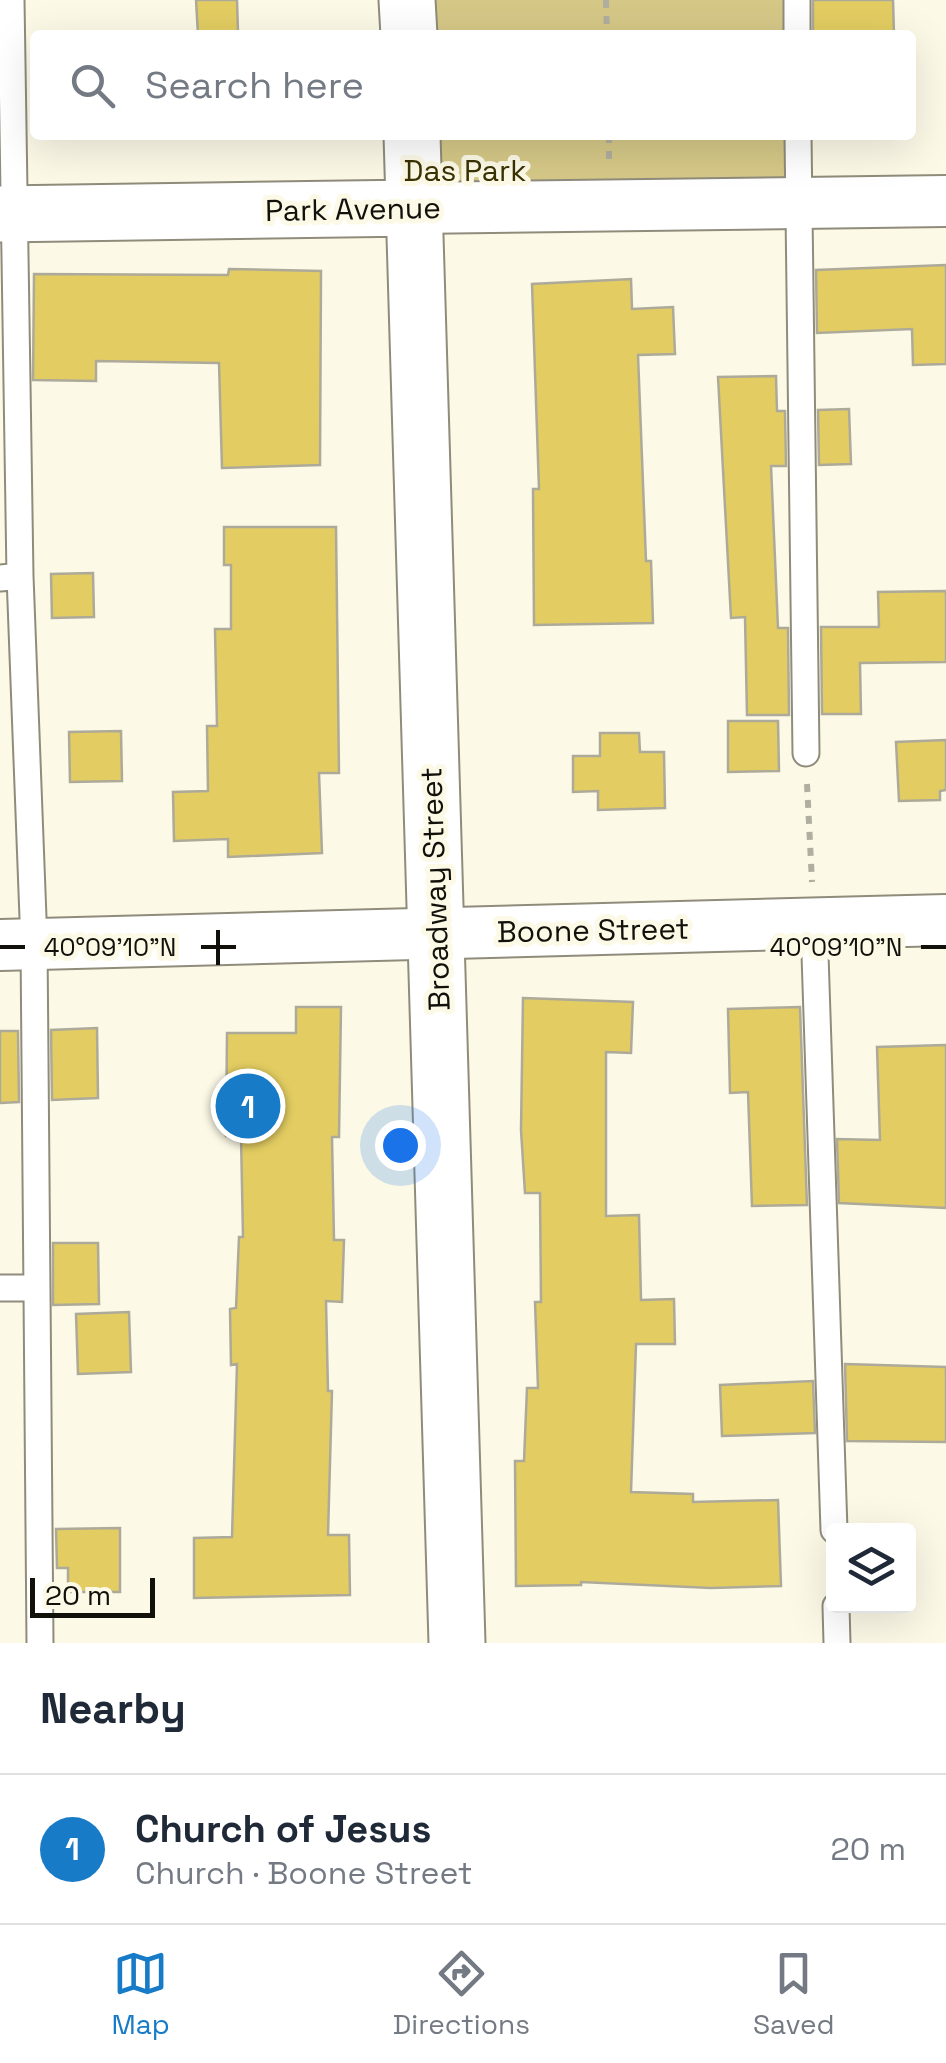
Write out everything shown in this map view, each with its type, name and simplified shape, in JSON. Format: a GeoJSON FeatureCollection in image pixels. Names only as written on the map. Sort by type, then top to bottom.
{"type":"FeatureCollection","features":[{"type":"Feature","properties":{"kind":"street"},"geometry":{"type":"LineString","coordinates":[[408,0],[408,30]]}},
{"type":"Feature","properties":{"kind":"street","name":"Broadway Street"},"geometry":{"type":"LineString","coordinates":[[412,140],[457,1643]]}},
{"type":"Feature","properties":{"kind":"street","name":"Park Avenue"},"geometry":{"type":"LineString","coordinates":[[7,214],[946,201]]}},
{"type":"Feature","properties":{"kind":"street","name":"Boone Street"},"geometry":{"type":"LineString","coordinates":[[17,945],[946,920]]}},
{"type":"Feature","properties":{"kind":"lane"},"geometry":{"type":"LineString","coordinates":[[11,0],[7,214],[10,577],[17,945],[36,1288],[40,1643]]}},
{"type":"Feature","properties":{"kind":"lane"},"geometry":{"type":"LineString","coordinates":[[796,0],[797,30]]}},
{"type":"Feature","properties":{"kind":"lane"},"geometry":{"type":"LineString","coordinates":[[798,140],[806,753]]}},
{"type":"Feature","properties":{"kind":"lane"},"geometry":{"type":"LineString","coordinates":[[814,924],[834,1523]]}},
{"type":"Feature","properties":{"kind":"lane"},"geometry":{"type":"LineString","coordinates":[[0,1288],[36,1288]]}},
{"type":"Feature","properties":{"kind":"lane"},"geometry":{"type":"LineString","coordinates":[[836,1613],[838,1643]]}},
{"type":"Feature","properties":{"kind":"path"},"geometry":{"type":"LineString","coordinates":[[606,0],[606,30]]}},
{"type":"Feature","properties":{"kind":"path"},"geometry":{"type":"LineString","coordinates":[[806,753],[814,924]]}},
{"type":"Feature","properties":{"kind":"green space"},"geometry":{"type":"Polygon","coordinates":[[[407,0],[797,0],[797,30],[409,30],[407,0]]]}},
{"type":"Feature","properties":{"kind":"green space","name":"Das Park"},"geometry":{"type":"Polygon","coordinates":[[[412,140],[798,140],[798,203],[414,208],[412,140]]]}},
{"type":"Feature","properties":{"kind":"building"},"geometry":{"type":"Polygon","coordinates":[[[196,0],[237,0],[238,30],[198,30],[196,0]]]}},
{"type":"Feature","properties":{"kind":"building"},"geometry":{"type":"Polygon","coordinates":[[[813,0],[893,0],[894,30],[813,30],[813,0]]]}},
{"type":"Feature","properties":{"kind":"building"},"geometry":{"type":"Polygon","coordinates":[[[946,265],[946,364],[913,365],[912,329],[817,333],[816,270],[946,265]]]}},
{"type":"Feature","properties":{"kind":"building"},"geometry":{"type":"Polygon","coordinates":[[[229,269],[321,271],[320,465],[222,468],[219,363],[96,361],[96,381],[33,380],[34,274],[228,275],[229,269]]]}},
{"type":"Feature","properties":{"kind":"building"},"geometry":{"type":"Polygon","coordinates":[[[631,279],[632,309],[673,307],[675,354],[638,355],[646,561],[651,561],[653,623],[534,625],[533,489],[539,489],[532,284],[631,279]]]}},
{"type":"Feature","properties":{"kind":"building"},"geometry":{"type":"Polygon","coordinates":[[[776,376],[777,411],[785,411],[786,466],[771,466],[778,628],[788,628],[789,715],[747,715],[745,617],[731,618],[718,377],[776,376]]]}},
{"type":"Feature","properties":{"kind":"building"},"geometry":{"type":"Polygon","coordinates":[[[849,409],[851,464],[819,465],[818,410],[849,409]]]}},
{"type":"Feature","properties":{"kind":"building"},"geometry":{"type":"Polygon","coordinates":[[[224,527],[336,527],[339,773],[319,773],[322,853],[228,857],[228,839],[174,841],[173,792],[208,791],[207,726],[217,726],[215,629],[231,629],[231,565],[224,565],[224,527]]]}},
{"type":"Feature","properties":{"kind":"building"},"geometry":{"type":"Polygon","coordinates":[[[93,573],[94,617],[52,618],[51,574],[93,573]]]}},
{"type":"Feature","properties":{"kind":"building"},"geometry":{"type":"Polygon","coordinates":[[[946,591],[946,662],[860,663],[861,714],[822,714],[821,627],[879,627],[878,592],[946,591]]]}},
{"type":"Feature","properties":{"kind":"building"},"geometry":{"type":"Polygon","coordinates":[[[728,721],[778,721],[779,771],[728,772],[728,721]]]}},
{"type":"Feature","properties":{"kind":"building"},"geometry":{"type":"Polygon","coordinates":[[[121,731],[122,781],[70,782],[69,732],[121,731]]]}},
{"type":"Feature","properties":{"kind":"building"},"geometry":{"type":"Polygon","coordinates":[[[600,733],[639,733],[640,752],[664,752],[665,808],[598,810],[598,791],[573,792],[573,756],[600,756],[600,733]]]}},
{"type":"Feature","properties":{"kind":"building"},"geometry":{"type":"Polygon","coordinates":[[[946,740],[946,790],[940,791],[940,800],[899,801],[896,742],[946,740]]]}},
{"type":"Feature","properties":{"kind":"building"},"geometry":{"type":"Polygon","coordinates":[[[523,998],[633,1002],[631,1053],[606,1052],[606,1216],[639,1215],[641,1300],[674,1299],[675,1344],[636,1344],[631,1492],[693,1494],[693,1502],[778,1500],[781,1586],[711,1588],[581,1582],[516,1586],[515,1461],[524,1461],[527,1388],[538,1388],[535,1302],[541,1302],[540,1193],[525,1193],[521,1130],[523,998]]]}},
{"type":"Feature","properties":{"kind":"building"},"geometry":{"type":"Polygon","coordinates":[[[296,1007],[341,1007],[339,1137],[332,1137],[334,1240],[344,1240],[342,1302],[326,1301],[328,1391],[332,1391],[328,1535],[349,1535],[350,1595],[194,1598],[194,1538],[232,1537],[237,1364],[231,1365],[230,1309],[236,1308],[239,1237],[243,1237],[241,1136],[226,1136],[227,1033],[296,1033],[296,1007]]]}},
{"type":"Feature","properties":{"kind":"building"},"geometry":{"type":"Polygon","coordinates":[[[800,1007],[807,1205],[752,1206],[748,1092],[730,1093],[728,1009],[800,1007]]]}},
{"type":"Feature","properties":{"kind":"building"},"geometry":{"type":"Polygon","coordinates":[[[97,1028],[98,1098],[52,1100],[51,1030],[97,1028]]]}},
{"type":"Feature","properties":{"kind":"building"},"geometry":{"type":"Polygon","coordinates":[[[0,1031],[18,1031],[19,1102],[0,1103],[0,1031]]]}},
{"type":"Feature","properties":{"kind":"building"},"geometry":{"type":"Polygon","coordinates":[[[946,1045],[946,1208],[839,1203],[837,1139],[880,1140],[877,1047],[946,1045]]]}},
{"type":"Feature","properties":{"kind":"building"},"geometry":{"type":"Polygon","coordinates":[[[53,1243],[98,1243],[99,1304],[53,1305],[53,1243]]]}},
{"type":"Feature","properties":{"kind":"building"},"geometry":{"type":"Polygon","coordinates":[[[129,1312],[131,1372],[78,1374],[76,1314],[129,1312]]]}},
{"type":"Feature","properties":{"kind":"building"},"geometry":{"type":"Polygon","coordinates":[[[845,1364],[946,1367],[946,1442],[847,1441],[845,1364]]]}},
{"type":"Feature","properties":{"kind":"building"},"geometry":{"type":"Polygon","coordinates":[[[813,1381],[815,1433],[722,1436],[720,1385],[813,1381]]]}},
{"type":"Feature","properties":{"kind":"building"},"geometry":{"type":"Polygon","coordinates":[[[120,1528],[120,1592],[68,1592],[68,1568],[57,1568],[56,1529],[120,1528]]]}},
{"type":"Feature","properties":{"kind":"place","name":"Church of Jesus"},"geometry":{"type":"Point","coordinates":[248,1106]}}]}
